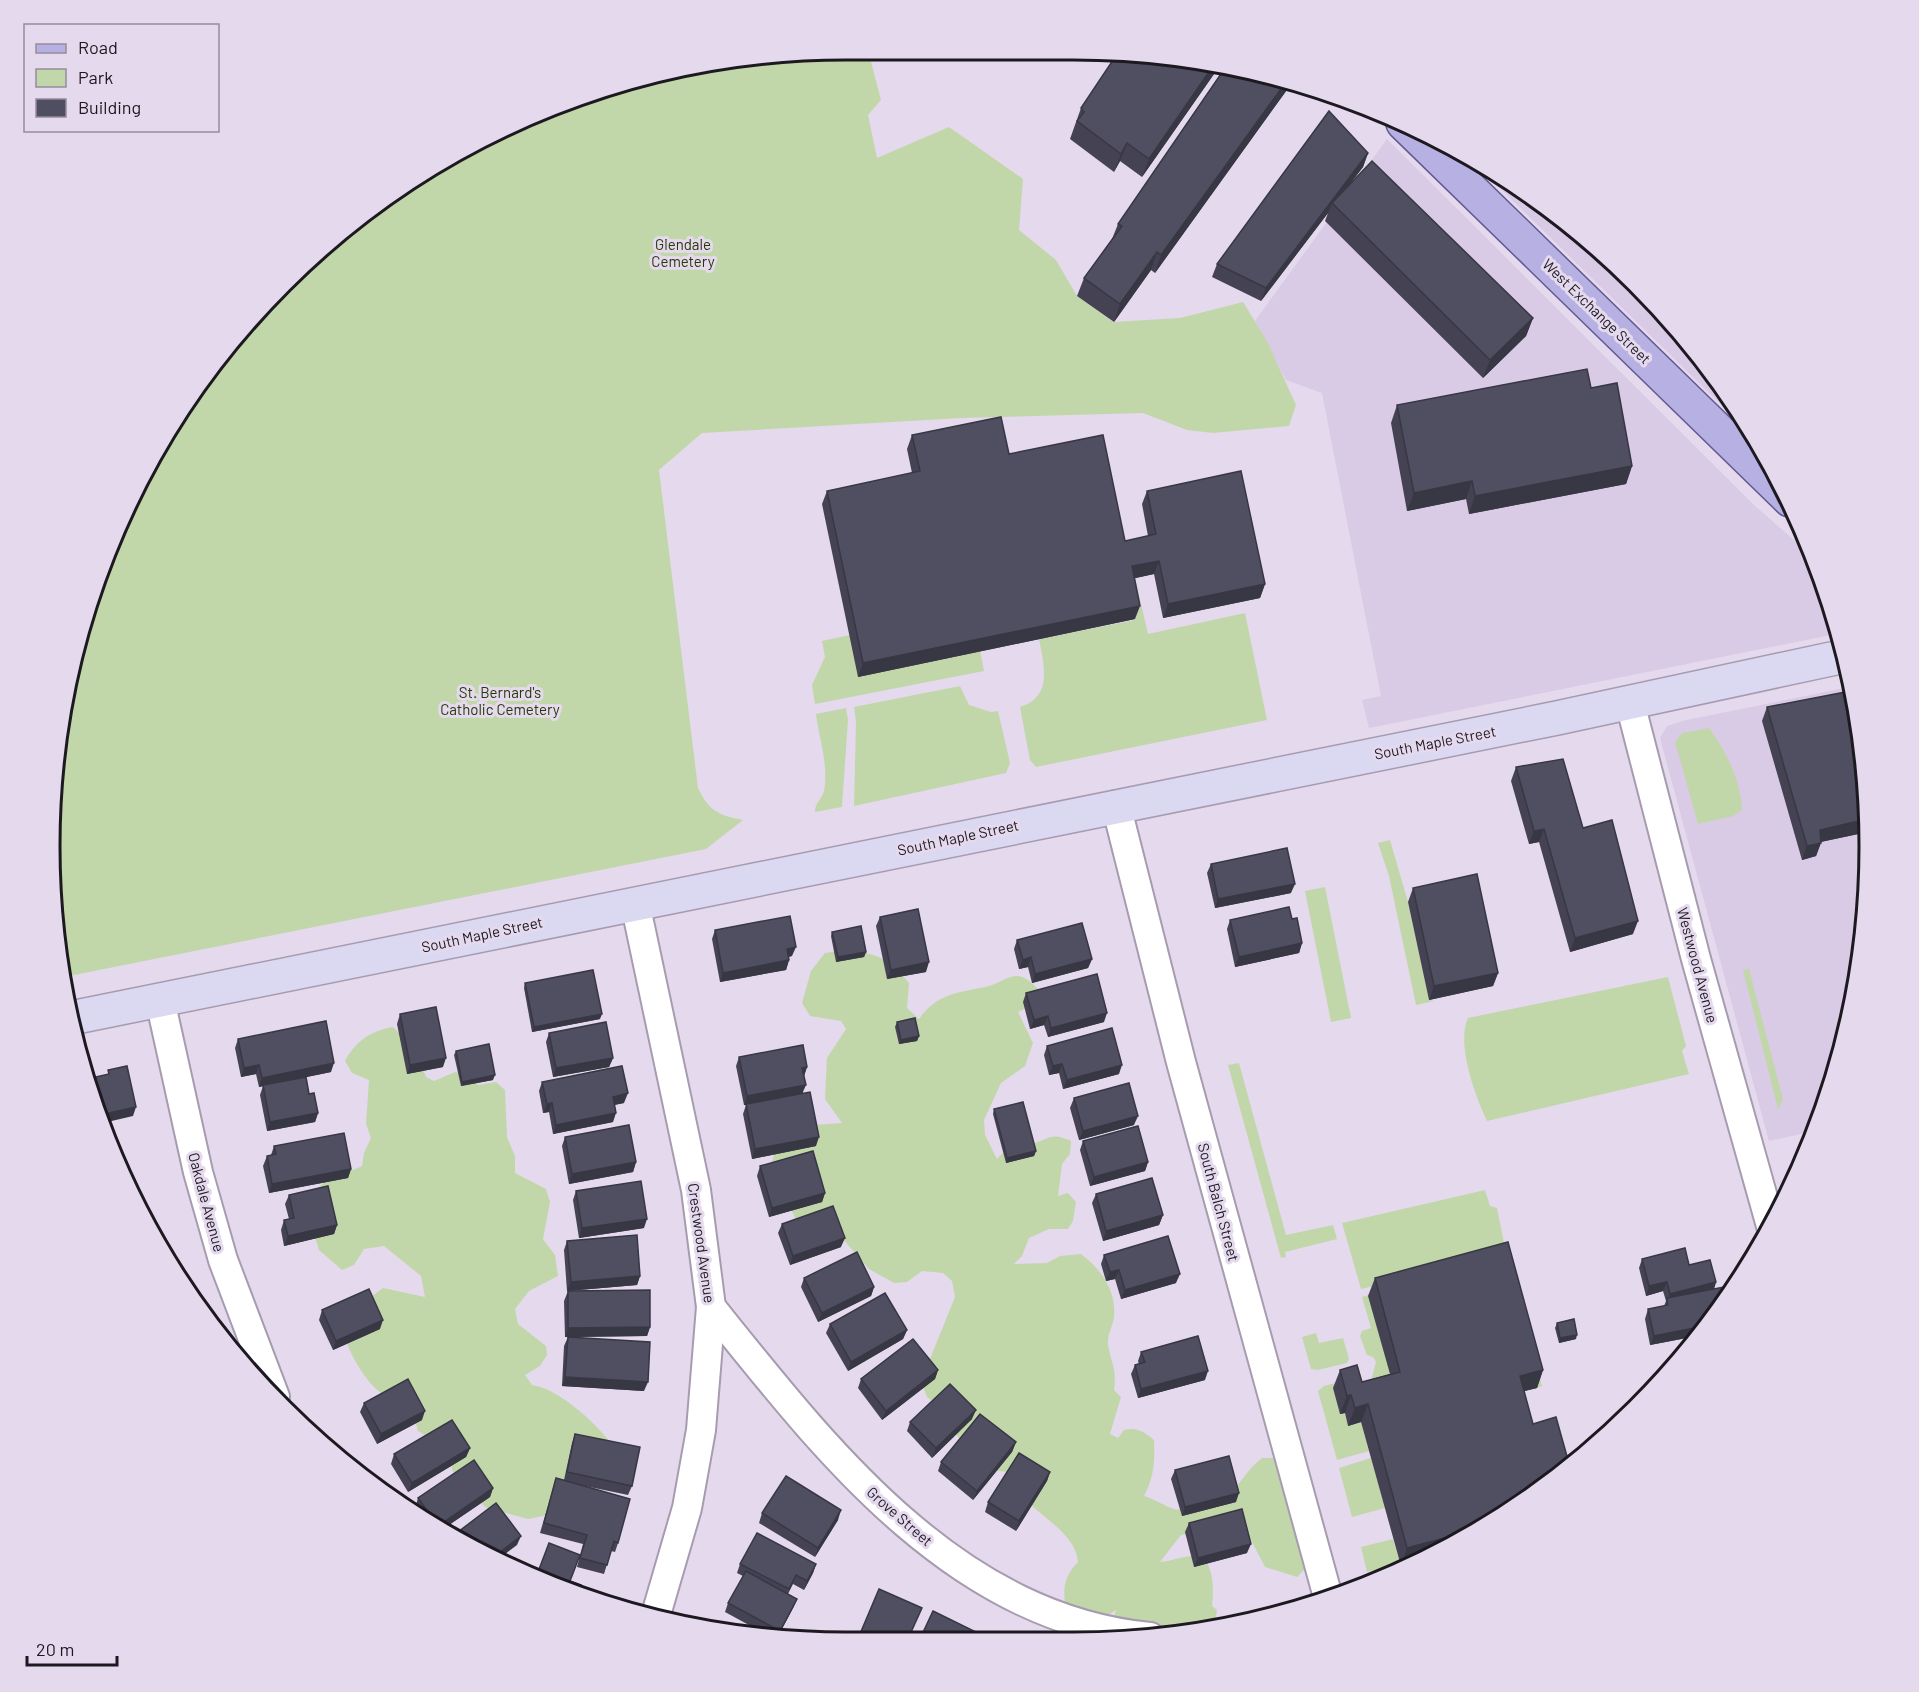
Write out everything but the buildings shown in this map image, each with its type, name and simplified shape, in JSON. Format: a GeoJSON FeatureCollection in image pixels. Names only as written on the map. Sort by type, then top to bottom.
{"type":"FeatureCollection","features":[{"type":"Feature","properties":{"kind":"main road","name":"West Exchange Street"},"geometry":{"type":"LineString","coordinates":[[1422,142],[1767,478]]}},
{"type":"Feature","properties":{"kind":"main road","name":"South Maple Street"},"geometry":{"type":"LineString","coordinates":[[79,1016],[1116,805],[1630,703],[1836,658]]}},
{"type":"Feature","properties":{"kind":"street","name":"Westwood Avenue"},"geometry":{"type":"LineString","coordinates":[[1630,703],[1696,959],[1768,1214]]}},
{"type":"Feature","properties":{"kind":"street","name":"South Balch Street"},"geometry":{"type":"LineString","coordinates":[[1116,805],[1181,1062],[1326,1590]]}},
{"type":"Feature","properties":{"kind":"street","name":"Crestwood Avenue"},"geometry":{"type":"LineString","coordinates":[[635,903],[696,1190],[711,1307],[701,1430],[687,1508],[658,1609]]}},
{"type":"Feature","properties":{"kind":"street","name":"Oakdale Avenue"},"geometry":{"type":"LineString","coordinates":[[160,1000],[198,1172],[223,1260],[268,1378]]}},
{"type":"Feature","properties":{"kind":"street","name":"Grove Street"},"geometry":{"type":"LineString","coordinates":[[711,1307],[827,1448],[899,1518],[931,1544],[991,1583],[1046,1612],[1107,1631]]}},
{"type":"Feature","properties":{"kind":"shaded area"},"geometry":{"type":"Polygon","coordinates":[[[1387,139],[1755,506],[1799,544],[1830,635],[1369,728],[1362,700],[1381,696],[1322,393],[1286,380],[1255,321],[1387,139]]]}},
{"type":"Feature","properties":{"kind":"shaded area"},"geometry":{"type":"Polygon","coordinates":[[[1494,182],[1551,222],[1629,290],[1697,368],[1729,413],[1494,182]]]}},
{"type":"Feature","properties":{"kind":"shaded area"},"geometry":{"type":"Polygon","coordinates":[[[1843,688],[1852,743],[1857,795],[1859,846],[1857,897],[1844,999],[1832,1049],[1804,1133],[1769,1141],[1660,738],[1667,726],[1843,688]]]}},
{"type":"Feature","properties":{"kind":"green space"},"geometry":{"type":"Polygon","coordinates":[[[871,60],[881,100],[868,115],[877,158],[949,127],[1023,179],[1019,230],[1056,260],[1077,296],[1113,322],[1180,318],[1243,302],[1267,341],[1296,405],[1289,426],[1213,433],[1187,430],[1143,413],[961,418],[702,433],[659,470],[698,788],[706,802],[715,811],[743,820],[706,849],[71,976],[62,897],[60,846],[67,743],[75,693],[102,593],[120,545],[141,498],[192,409],[222,368],[290,290],[368,222],[409,192],[498,141],[593,102],[693,75],[743,67],[795,62],[871,60]]]}},
{"type":"Feature","properties":{"kind":"green space"},"geometry":{"type":"Polygon","coordinates":[[[1135,578],[1148,634],[1245,613],[1267,720],[1036,767],[1030,760],[1020,707],[1038,696],[1042,688],[1044,669],[1039,639],[1135,620],[1127,580],[1135,578]]]}},
{"type":"Feature","properties":{"kind":"green space"},"geometry":{"type":"Polygon","coordinates":[[[850,635],[859,676],[980,651],[984,671],[815,704],[812,685],[825,657],[822,641],[850,635]]]}},
{"type":"Feature","properties":{"kind":"green space"},"geometry":{"type":"Polygon","coordinates":[[[960,686],[969,705],[991,712],[998,711],[1010,763],[1006,773],[854,806],[856,721],[854,707],[960,686]]]}},
{"type":"Feature","properties":{"kind":"green space"},"geometry":{"type":"Polygon","coordinates":[[[846,708],[848,720],[842,807],[815,812],[824,791],[825,782],[816,714],[846,708]]]}},
{"type":"Feature","properties":{"kind":"green space"},"geometry":{"type":"Polygon","coordinates":[[[1709,728],[1732,766],[1739,787],[1742,810],[1733,816],[1698,824],[1675,742],[1682,733],[1709,728]]]}},
{"type":"Feature","properties":{"kind":"green space"},"geometry":{"type":"Polygon","coordinates":[[[1390,840],[1408,902],[1429,1000],[1434,1001],[1416,1005],[1389,876],[1378,843],[1390,840]]]}},
{"type":"Feature","properties":{"kind":"green space"},"geometry":{"type":"Polygon","coordinates":[[[1325,887],[1351,1018],[1331,1022],[1305,891],[1325,887]]]}},
{"type":"Feature","properties":{"kind":"green space"},"geometry":{"type":"Polygon","coordinates":[[[845,950],[874,955],[888,962],[909,983],[907,1008],[919,1019],[934,1003],[950,995],[989,986],[1012,977],[1025,978],[1038,989],[1032,1005],[1018,1012],[1033,1043],[1025,1066],[1001,1083],[984,1120],[985,1135],[997,1159],[1011,1148],[1052,1137],[1071,1141],[1070,1154],[1062,1164],[1058,1196],[1068,1193],[1076,1202],[1073,1221],[1068,1229],[1049,1229],[1029,1238],[1022,1256],[1014,1264],[1047,1263],[1060,1256],[1081,1254],[1095,1266],[1106,1281],[1114,1307],[1108,1341],[1114,1370],[1114,1390],[1121,1397],[1110,1434],[1118,1438],[1124,1430],[1133,1429],[1154,1440],[1153,1469],[1144,1496],[1174,1509],[1193,1507],[1227,1495],[1262,1458],[1273,1458],[1287,1464],[1307,1567],[1297,1577],[1265,1567],[1250,1538],[1232,1529],[1181,1535],[1160,1562],[1194,1556],[1206,1562],[1212,1576],[1212,1606],[1217,1610],[1215,1619],[1153,1627],[1114,1617],[1116,1610],[1100,1620],[1067,1612],[1064,1598],[1065,1585],[1069,1573],[1078,1562],[1072,1544],[1058,1528],[1027,1501],[1023,1473],[984,1470],[948,1424],[941,1407],[927,1397],[921,1381],[955,1297],[952,1281],[943,1273],[922,1271],[907,1282],[894,1283],[869,1269],[842,1238],[796,1220],[771,1166],[778,1139],[814,1125],[842,1123],[825,1099],[827,1058],[846,1029],[841,1021],[810,1016],[802,1003],[811,971],[825,953],[845,950]]]}},
{"type":"Feature","properties":{"kind":"green space"},"geometry":{"type":"Polygon","coordinates":[[[1749,969],[1783,1099],[1778,1109],[1743,970],[1749,969]]]}},
{"type":"Feature","properties":{"kind":"green space"},"geometry":{"type":"Polygon","coordinates":[[[1668,977],[1686,1046],[1682,1051],[1689,1074],[1487,1121],[1477,1098],[1466,1055],[1464,1041],[1468,1018],[1668,977]]]}},
{"type":"Feature","properties":{"kind":"green space"},"geometry":{"type":"Polygon","coordinates":[[[393,1027],[413,1046],[426,1077],[434,1081],[455,1072],[471,1076],[478,1085],[496,1082],[505,1090],[507,1137],[515,1156],[515,1173],[546,1189],[550,1202],[543,1239],[555,1255],[558,1276],[529,1291],[515,1309],[518,1324],[546,1346],[547,1355],[540,1366],[525,1375],[532,1385],[552,1392],[574,1407],[609,1441],[593,1476],[553,1514],[528,1519],[485,1507],[453,1472],[448,1457],[429,1437],[418,1431],[409,1412],[369,1382],[345,1338],[371,1297],[383,1288],[425,1297],[421,1276],[384,1246],[364,1249],[354,1265],[342,1270],[319,1250],[313,1230],[319,1188],[337,1166],[353,1170],[362,1166],[364,1153],[371,1138],[366,1124],[369,1080],[352,1073],[345,1061],[364,1038],[377,1031],[393,1027]]]}},
{"type":"Feature","properties":{"kind":"green space"},"geometry":{"type":"Polygon","coordinates":[[[1239,1063],[1286,1235],[1333,1225],[1337,1239],[1285,1252],[1286,1257],[1281,1258],[1228,1065],[1239,1063]]]}},
{"type":"Feature","properties":{"kind":"green space"},"geometry":{"type":"Polygon","coordinates":[[[1485,1190],[1490,1206],[1497,1208],[1504,1243],[1501,1246],[1542,1386],[1537,1388],[1417,1276],[1361,1289],[1342,1223],[1485,1190]]]}},
{"type":"Feature","properties":{"kind":"green space"},"geometry":{"type":"Polygon","coordinates":[[[1404,1285],[1394,1390],[1370,1384],[1376,1362],[1373,1357],[1367,1355],[1360,1336],[1362,1331],[1371,1328],[1362,1297],[1404,1285]]]}},
{"type":"Feature","properties":{"kind":"green space"},"geometry":{"type":"Polygon","coordinates":[[[1316,1333],[1319,1343],[1343,1338],[1349,1359],[1347,1363],[1318,1370],[1311,1369],[1302,1337],[1316,1333]]]}},
{"type":"Feature","properties":{"kind":"green space"},"geometry":{"type":"Polygon","coordinates":[[[1354,1378],[1345,1413],[1348,1426],[1361,1422],[1369,1451],[1337,1460],[1318,1391],[1324,1386],[1354,1378]]]}},
{"type":"Feature","properties":{"kind":"green space"},"geometry":{"type":"Polygon","coordinates":[[[1371,1458],[1385,1508],[1352,1517],[1339,1468],[1371,1458]]]}},
{"type":"Feature","properties":{"kind":"green space"},"geometry":{"type":"Polygon","coordinates":[[[1393,1539],[1399,1561],[1367,1572],[1361,1547],[1393,1539]]]}},
{"type":"Feature","properties":{"kind":"park label","name":"Glendale Cemetery"},"geometry":{"type":"Point","coordinates":[683,252]}},
{"type":"Feature","properties":{"kind":"park label","name":"St. Bernard's Catholic Cemetery"},"geometry":{"type":"Point","coordinates":[500,700]}}]}
